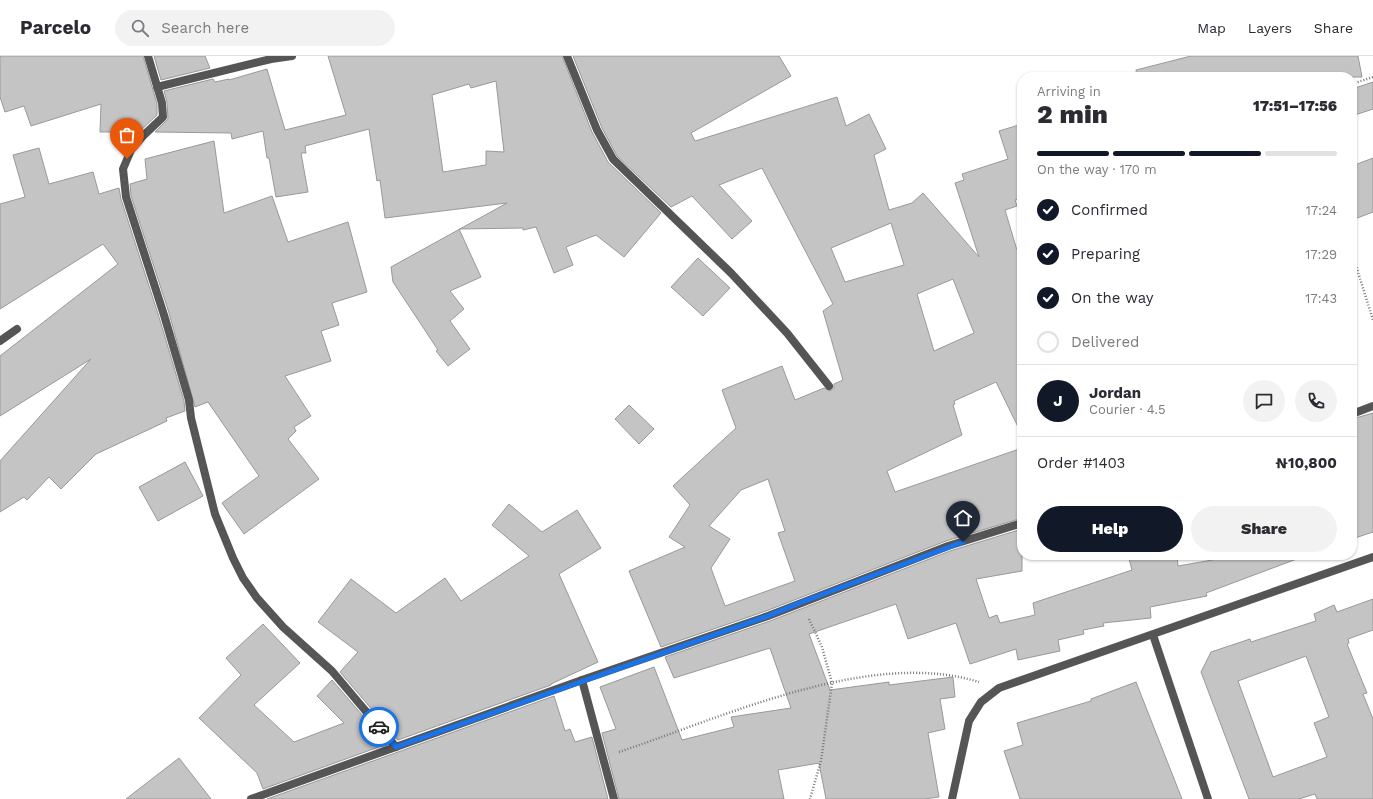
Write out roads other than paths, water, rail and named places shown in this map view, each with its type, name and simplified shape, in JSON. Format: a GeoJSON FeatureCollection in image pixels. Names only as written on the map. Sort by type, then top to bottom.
{"type":"FeatureCollection","features":[{"type":"Feature","properties":{"kind":"street"},"geometry":{"type":"LineString","coordinates":[[148,56],[158,87],[163,117],[131,150],[123,169],[126,197],[189,400],[191,418],[215,514],[233,558],[243,578],[257,598],[283,626],[332,671],[396,747]]}},
{"type":"Feature","properties":{"kind":"street"},"geometry":{"type":"LineString","coordinates":[[158,87],[271,59],[292,56]]}},
{"type":"Feature","properties":{"kind":"street"},"geometry":{"type":"LineString","coordinates":[[567,56],[597,130],[613,159],[732,273],[787,333],[829,386]]}},
{"type":"Feature","properties":{"kind":"street"},"geometry":{"type":"LineString","coordinates":[[0,341],[17,329]]}},
{"type":"Feature","properties":{"kind":"street"},"geometry":{"type":"LineString","coordinates":[[1357,412],[1373,406]]}},
{"type":"Feature","properties":{"kind":"street"},"geometry":{"type":"LineString","coordinates":[[251,799],[582,680],[768,616],[948,546],[1017,525]]}},
{"type":"Feature","properties":{"kind":"street"},"geometry":{"type":"LineString","coordinates":[[952,799],[969,720],[981,702],[999,688],[1373,557]]}},
{"type":"Feature","properties":{"kind":"street"},"geometry":{"type":"LineString","coordinates":[[1153,635],[1208,799]]}},
{"type":"Feature","properties":{"kind":"street"},"geometry":{"type":"LineString","coordinates":[[582,680],[614,799]]}}]}
